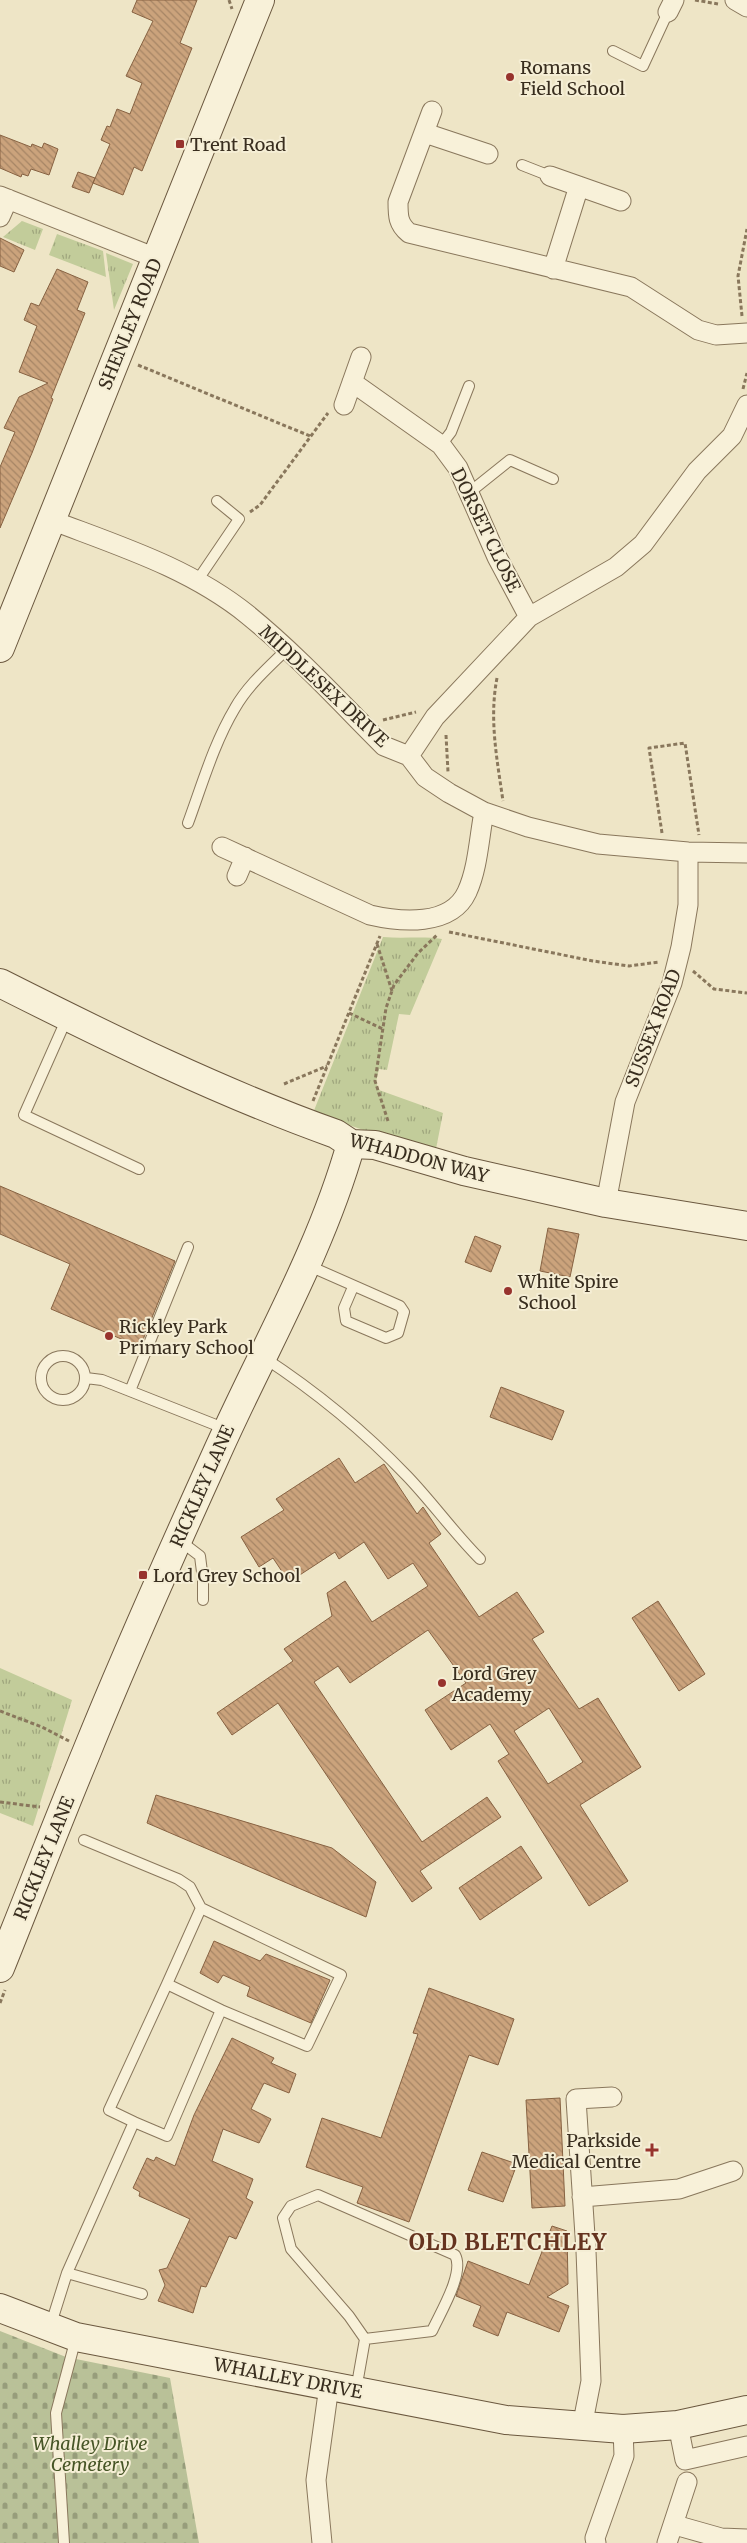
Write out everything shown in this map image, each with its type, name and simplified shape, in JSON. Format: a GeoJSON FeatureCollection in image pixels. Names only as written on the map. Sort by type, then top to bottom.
{"type":"FeatureCollection","features":[{"type":"Feature","properties":{"kind":"street","name":"SHENLEY ROAD"},"geometry":{"type":"LineString","coordinates":[[0,648],[260,0]]}},
{"type":"Feature","properties":{"kind":"street"},"geometry":{"type":"LineString","coordinates":[[735,0],[747,7]]}},
{"type":"Feature","properties":{"kind":"street"},"geometry":{"type":"LineString","coordinates":[[432,111],[398,202],[398,217],[401,226],[409,233],[631,288],[698,330],[716,335],[746,333]]}},
{"type":"Feature","properties":{"kind":"street"},"geometry":{"type":"LineString","coordinates":[[425,134],[488,154]]}},
{"type":"Feature","properties":{"kind":"street"},"geometry":{"type":"LineString","coordinates":[[550,176],[621,201]]}},
{"type":"Feature","properties":{"kind":"street"},"geometry":{"type":"LineString","coordinates":[[553,270],[579,186]]}},
{"type":"Feature","properties":{"kind":"street"},"geometry":{"type":"LineString","coordinates":[[0,218],[4,198],[156,258]]}},
{"type":"Feature","properties":{"kind":"street"},"geometry":{"type":"LineString","coordinates":[[344,405],[361,357]]}},
{"type":"Feature","properties":{"kind":"street","name":"DORSET CLOSE"},"geometry":{"type":"LineString","coordinates":[[352,382],[441,444],[458,468],[497,557],[529,617]]}},
{"type":"Feature","properties":{"kind":"street"},"geometry":{"type":"LineString","coordinates":[[409,756],[435,717],[499,646],[529,617],[616,567],[642,544],[697,471],[732,436],[747,405]]}},
{"type":"Feature","properties":{"kind":"street","name":"MIDDLESEX DRIVE"},"geometry":{"type":"LineString","coordinates":[[51,520],[153,558],[197,582],[247,614],[384,746],[409,756],[425,776],[495,808],[598,844],[691,845],[747,853]]}},
{"type":"Feature","properties":{"kind":"street"},"geometry":{"type":"LineString","coordinates":[[222,847],[370,916],[387,919],[425,920],[449,910],[466,894],[472,881],[495,808]]}},
{"type":"Feature","properties":{"kind":"street","name":"SUSSEX ROAD"},"geometry":{"type":"LineString","coordinates":[[606,1203],[625,1102],[672,984],[678,959],[688,905],[691,845]]}},
{"type":"Feature","properties":{"kind":"street"},"geometry":{"type":"LineString","coordinates":[[237,876],[245,857]]}},
{"type":"Feature","properties":{"kind":"street","name":"WHADDON WAY"},"geometry":{"type":"LineString","coordinates":[[0,983],[67,1017],[236,1094],[336,1134],[351,1144],[375,1145],[464,1171],[606,1203],[747,1226]]}},
{"type":"Feature","properties":{"kind":"street","name":"RICKLEY LANE"},"geometry":{"type":"LineString","coordinates":[[0,1968],[6,1936],[63,1810],[178,1540],[227,1430],[307,1266],[326,1218],[351,1144]]}},
{"type":"Feature","properties":{"kind":"street"},"geometry":{"type":"LineString","coordinates":[[582,2428],[583,2410],[591,2381],[576,2098],[612,2097]]}},
{"type":"Feature","properties":{"kind":"street"},"geometry":{"type":"LineString","coordinates":[[582,2197],[678,2188],[733,2171]]}},
{"type":"Feature","properties":{"kind":"street","name":"WHALLEY DRIVE"},"geometry":{"type":"LineString","coordinates":[[0,2308],[76,2337],[506,2420],[582,2428],[623,2429],[678,2425],[747,2410]]}},
{"type":"Feature","properties":{"kind":"street"},"geometry":{"type":"LineString","coordinates":[[322,2543],[316,2480],[329,2386]]}},
{"type":"Feature","properties":{"kind":"street"},"geometry":{"type":"LineString","coordinates":[[667,2543],[675,2525],[687,2471],[678,2425]]}},
{"type":"Feature","properties":{"kind":"street"},"geometry":{"type":"LineString","coordinates":[[596,2543],[595,2538],[624,2456],[623,2429]]}},
{"type":"Feature","properties":{"kind":"street"},"geometry":{"type":"LineString","coordinates":[[687,2471],[747,2446]]}},
{"type":"Feature","properties":{"kind":"street"},"geometry":{"type":"LineString","coordinates":[[675,2525],[721,2538],[747,2539]]}},
{"type":"Feature","properties":{"kind":"lane"},"geometry":{"type":"LineString","coordinates":[[613,51],[643,66],[671,6]]}},
{"type":"Feature","properties":{"kind":"lane"},"geometry":{"type":"LineString","coordinates":[[522,165],[550,176]]}},
{"type":"Feature","properties":{"kind":"lane"},"geometry":{"type":"LineString","coordinates":[[441,444],[451,432],[469,386]]}},
{"type":"Feature","properties":{"kind":"lane"},"geometry":{"type":"LineString","coordinates":[[470,492],[510,460],[553,479]]}},
{"type":"Feature","properties":{"kind":"lane"},"geometry":{"type":"LineString","coordinates":[[197,582],[239,519],[217,501]]}},
{"type":"Feature","properties":{"kind":"lane"},"geometry":{"type":"LineString","coordinates":[[188,823],[225,727],[236,707],[252,684],[286,650]]}},
{"type":"Feature","properties":{"kind":"lane"},"geometry":{"type":"LineString","coordinates":[[67,1017],[24,1115],[138,1169]]}},
{"type":"Feature","properties":{"kind":"lane"},"geometry":{"type":"LineString","coordinates":[[130,1391],[188,1247]]}},
{"type":"Feature","properties":{"kind":"lane"},"geometry":{"type":"LineString","coordinates":[[307,1266],[400,1306],[404,1312],[398,1332],[386,1338],[346,1320],[344,1308],[353,1287]]}},
{"type":"Feature","properties":{"kind":"lane"},"geometry":{"type":"LineString","coordinates":[[62,1356],[74,1358],[82,1366],[86,1378],[83,1389],[74,1398],[63,1401],[52,1398],[44,1390],[40,1379],[43,1367],[51,1359],[62,1356]]}},
{"type":"Feature","properties":{"kind":"lane"},"geometry":{"type":"LineString","coordinates":[[262,1357],[334,1408],[384,1454],[480,1558]]}},
{"type":"Feature","properties":{"kind":"lane"},"geometry":{"type":"LineString","coordinates":[[86,1378],[102,1380],[227,1430]]}},
{"type":"Feature","properties":{"kind":"lane"},"geometry":{"type":"LineString","coordinates":[[178,1540],[200,1556],[203,1600]]}},
{"type":"Feature","properties":{"kind":"lane"},"geometry":{"type":"LineString","coordinates":[[84,1840],[178,1879],[190,1887],[201,1908],[341,1975],[307,2046],[221,2010],[167,1984]]}},
{"type":"Feature","properties":{"kind":"lane"},"geometry":{"type":"LineString","coordinates":[[201,1908],[109,2110],[166,2136],[221,2010]]}},
{"type":"Feature","properties":{"kind":"lane"},"geometry":{"type":"LineString","coordinates":[[50,2328],[67,2273],[134,2122]]}},
{"type":"Feature","properties":{"kind":"lane"},"geometry":{"type":"LineString","coordinates":[[356,2391],[365,2339],[291,2248],[283,2218],[291,2206],[318,2195],[455,2255],[458,2260],[454,2283],[432,2331],[365,2339]]}},
{"type":"Feature","properties":{"kind":"lane"},"geometry":{"type":"LineString","coordinates":[[67,2273],[142,2294]]}},
{"type":"Feature","properties":{"kind":"lane"},"geometry":{"type":"LineString","coordinates":[[64,2543],[56,2412],[76,2337]]}},
{"type":"Feature","properties":{"kind":"path"},"geometry":{"type":"LineString","coordinates":[[746,333],[738,276],[747,229]]}},
{"type":"Feature","properties":{"kind":"path"},"geometry":{"type":"LineString","coordinates":[[137,365],[310,436]]}},
{"type":"Feature","properties":{"kind":"path"},"geometry":{"type":"LineString","coordinates":[[239,519],[260,505],[326,414],[344,405]]}},
{"type":"Feature","properties":{"kind":"path"},"geometry":{"type":"LineString","coordinates":[[495,808],[493,697],[500,665],[499,646]]}},
{"type":"Feature","properties":{"kind":"path"},"geometry":{"type":"LineString","coordinates":[[375,722],[423,710],[435,717],[445,728],[448,776]]}},
{"type":"Feature","properties":{"kind":"path"},"geometry":{"type":"LineString","coordinates":[[663,836],[649,748],[685,743],[699,838],[691,845]]}},
{"type":"Feature","properties":{"kind":"path"},"geometry":{"type":"LineString","coordinates":[[654,835],[671,836]]}},
{"type":"Feature","properties":{"kind":"path"},"geometry":{"type":"LineString","coordinates":[[306,1123],[327,1066],[387,919]]}},
{"type":"Feature","properties":{"kind":"path"},"geometry":{"type":"LineString","coordinates":[[388,1121],[375,1081],[386,1008],[392,991],[418,953],[442,930],[592,961],[628,966],[678,959],[714,989],[747,993]]}},
{"type":"Feature","properties":{"kind":"path"},"geometry":{"type":"LineString","coordinates":[[377,944],[392,991]]}},
{"type":"Feature","properties":{"kind":"path"},"geometry":{"type":"LineString","coordinates":[[349,1013],[383,1029]]}},
{"type":"Feature","properties":{"kind":"path"},"geometry":{"type":"LineString","coordinates":[[284,1084],[327,1066]]}},
{"type":"Feature","properties":{"kind":"path"},"geometry":{"type":"LineString","coordinates":[[0,1710],[42,1727],[87,1750]]}},
{"type":"Feature","properties":{"kind":"path"},"geometry":{"type":"LineString","coordinates":[[0,1802],[63,1810]]}},
{"type":"Feature","properties":{"kind":"green space"},"geometry":{"type":"Polygon","coordinates":[[[22,221],[43,229],[35,250],[3,237],[22,221]]]}},
{"type":"Feature","properties":{"kind":"green space"},"geometry":{"type":"Polygon","coordinates":[[[57,234],[103,251],[106,277],[49,255],[57,234]]]}},
{"type":"Feature","properties":{"kind":"green space"},"geometry":{"type":"Polygon","coordinates":[[[106,253],[133,264],[114,310],[106,253]]]}},
{"type":"Feature","properties":{"kind":"green space"},"geometry":{"type":"Polygon","coordinates":[[[383,937],[442,939],[410,1015],[399,1014],[387,1070],[379,1069],[376,1082],[379,1090],[443,1113],[435,1154],[313,1113],[383,937]]]}},
{"type":"Feature","properties":{"kind":"green space"},"geometry":{"type":"Polygon","coordinates":[[[0,1668],[72,1700],[33,1826],[0,1813],[0,1668]]]}},
{"type":"Feature","properties":{"kind":"green space","name":"Whalley Drive Cemetery"},"geometry":{"type":"Polygon","coordinates":[[[0,2331],[66,2357],[170,2378],[199,2543],[0,2543],[0,2331]]]}},
{"type":"Feature","properties":{"kind":"building"},"geometry":{"type":"Polygon","coordinates":[[[137,0],[197,0],[180,43],[192,48],[142,171],[134,167],[123,195],[93,183],[110,144],[101,140],[107,126],[110,127],[117,109],[130,114],[142,83],[126,76],[153,21],[132,12],[137,0]]]}},
{"type":"Feature","properties":{"kind":"building"},"geometry":{"type":"Polygon","coordinates":[[[0,135],[31,147],[32,144],[42,148],[44,143],[58,149],[49,175],[31,169],[28,176],[22,174],[21,177],[0,168],[0,135]]]}},
{"type":"Feature","properties":{"kind":"building"},"geometry":{"type":"Polygon","coordinates":[[[78,172],[95,178],[89,193],[72,187],[78,172]]]}},
{"type":"Feature","properties":{"kind":"building"},"geometry":{"type":"Polygon","coordinates":[[[0,238],[24,250],[14,272],[0,266],[0,238]]]}},
{"type":"Feature","properties":{"kind":"building"},"geometry":{"type":"Polygon","coordinates":[[[57,269],[88,282],[77,310],[85,313],[51,398],[53,399],[32,453],[0,528],[0,467],[15,432],[4,428],[19,397],[48,383],[19,372],[37,326],[24,320],[31,303],[39,306],[57,269]]]}},
{"type":"Feature","properties":{"kind":"building"},"geometry":{"type":"Polygon","coordinates":[[[0,1186],[175,1261],[140,1347],[51,1309],[70,1264],[0,1234],[0,1186]]]}},
{"type":"Feature","properties":{"kind":"building"},"geometry":{"type":"Polygon","coordinates":[[[548,1228],[579,1234],[570,1277],[540,1271],[548,1228]]]}},
{"type":"Feature","properties":{"kind":"building"},"geometry":{"type":"Polygon","coordinates":[[[475,1236],[501,1246],[491,1272],[465,1262],[475,1236]]]}},
{"type":"Feature","properties":{"kind":"building"},"geometry":{"type":"Polygon","coordinates":[[[501,1387],[564,1411],[552,1440],[490,1417],[501,1387]]]}},
{"type":"Feature","properties":{"kind":"building"},"geometry":{"type":"Polygon","coordinates":[[[339,1458],[355,1483],[384,1464],[417,1514],[423,1507],[441,1534],[429,1543],[479,1617],[517,1592],[544,1632],[532,1639],[579,1709],[598,1698],[641,1767],[580,1805],[628,1881],[589,1906],[498,1761],[509,1754],[490,1724],[451,1750],[425,1710],[466,1683],[428,1630],[350,1683],[338,1666],[314,1682],[422,1842],[487,1797],[501,1817],[420,1871],[432,1888],[412,1902],[278,1703],[232,1735],[217,1713],[293,1661],[284,1649],[332,1616],[327,1593],[345,1581],[372,1622],[428,1586],[413,1563],[388,1579],[364,1542],[339,1559],[335,1552],[289,1582],[273,1558],[259,1567],[241,1537],[284,1510],[276,1499],[339,1458]],[[549,1708],[514,1731],[548,1784],[583,1762],[549,1708]]]}},
{"type":"Feature","properties":{"kind":"building"},"geometry":{"type":"Polygon","coordinates":[[[658,1601],[705,1674],[679,1691],[632,1618],[658,1601]]]}},
{"type":"Feature","properties":{"kind":"building"},"geometry":{"type":"Polygon","coordinates":[[[156,1795],[332,1848],[376,1882],[366,1917],[147,1823],[156,1795]]]}},
{"type":"Feature","properties":{"kind":"building"},"geometry":{"type":"Polygon","coordinates":[[[521,1846],[542,1878],[480,1920],[459,1888],[521,1846]]]}},
{"type":"Feature","properties":{"kind":"building"},"geometry":{"type":"Polygon","coordinates":[[[214,1941],[260,1961],[266,1954],[330,1980],[311,2023],[247,1996],[250,1987],[223,1975],[218,1983],[200,1973],[214,1941]]]}},
{"type":"Feature","properties":{"kind":"building"},"geometry":{"type":"Polygon","coordinates":[[[429,1988],[514,2019],[498,2065],[469,2055],[409,2222],[357,2203],[363,2187],[306,2167],[322,2118],[381,2138],[418,2034],[413,2033],[429,1988]]]}},
{"type":"Feature","properties":{"kind":"building"},"geometry":{"type":"Polygon","coordinates":[[[232,2038],[274,2058],[271,2063],[296,2074],[289,2093],[264,2083],[251,2109],[271,2119],[259,2143],[223,2129],[212,2161],[253,2179],[246,2198],[253,2202],[236,2239],[229,2236],[206,2287],[201,2286],[193,2313],[158,2301],[165,2285],[159,2270],[167,2268],[190,2219],[139,2196],[140,2192],[133,2188],[147,2158],[154,2161],[156,2157],[175,2166],[194,2115],[232,2038]]]}},
{"type":"Feature","properties":{"kind":"building"},"geometry":{"type":"Polygon","coordinates":[[[560,2098],[565,2206],[532,2208],[526,2100],[560,2098]]]}},
{"type":"Feature","properties":{"kind":"building"},"geometry":{"type":"Polygon","coordinates":[[[482,2152],[517,2164],[503,2202],[468,2190],[482,2152]]]}},
{"type":"Feature","properties":{"kind":"building"},"geometry":{"type":"Polygon","coordinates":[[[552,2226],[567,2231],[568,2284],[547,2297],[569,2306],[559,2332],[507,2312],[498,2336],[473,2326],[481,2306],[456,2296],[468,2261],[529,2285],[552,2226]]]}},
{"type":"Feature","properties":{"kind":"place","name":"Romans Field School"},"geometry":{"type":"Point","coordinates":[510,77]}},
{"type":"Feature","properties":{"kind":"place","name":"Trent Road"},"geometry":{"type":"Point","coordinates":[180,144]}},
{"type":"Feature","properties":{"kind":"place","name":"White Spire School"},"geometry":{"type":"Point","coordinates":[508,1291]}},
{"type":"Feature","properties":{"kind":"place","name":"Rickley Park Primary School"},"geometry":{"type":"Point","coordinates":[109,1336]}},
{"type":"Feature","properties":{"kind":"place","name":"Lord Grey School"},"geometry":{"type":"Point","coordinates":[143,1575]}},
{"type":"Feature","properties":{"kind":"place","name":"Lord Grey Academy"},"geometry":{"type":"Point","coordinates":[442,1683]}},
{"type":"Feature","properties":{"kind":"place","name":"Parkside Medical Centre"},"geometry":{"type":"Point","coordinates":[652,2150]}},
{"type":"Feature","properties":{"kind":"district","name":"OLD BLETCHLEY"},"geometry":{"type":"Point","coordinates":[508,2242]}}]}
